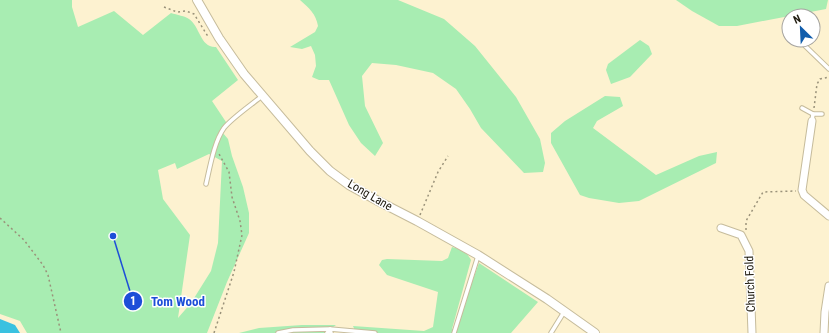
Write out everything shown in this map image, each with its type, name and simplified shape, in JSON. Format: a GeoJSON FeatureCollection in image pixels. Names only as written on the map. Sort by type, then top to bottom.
{"type":"FeatureCollection","features":[{"type":"Feature","properties":{"kind":"street","name":"Long Lane"},"geometry":{"type":"LineString","coordinates":[[197,0],[219,38],[244,74],[310,151],[330,171],[349,185],[478,255],[595,333]]}},
{"type":"Feature","properties":{"kind":"street"},"geometry":{"type":"LineString","coordinates":[[813,118],[802,190],[804,195],[829,216]]}},
{"type":"Feature","properties":{"kind":"street"},"geometry":{"type":"LineString","coordinates":[[721,228],[743,233]]}},
{"type":"Feature","properties":{"kind":"street","name":"Church Fold"},"geometry":{"type":"LineString","coordinates":[[743,233],[749,251],[752,333]]}},
{"type":"Feature","properties":{"kind":"street"},"geometry":{"type":"LineString","coordinates":[[826,328],[829,286]]}},
{"type":"Feature","properties":{"kind":"lane"},"geometry":{"type":"LineString","coordinates":[[807,48],[829,69]]}},
{"type":"Feature","properties":{"kind":"lane"},"geometry":{"type":"LineString","coordinates":[[206,184],[210,163],[224,128],[263,96]]}},
{"type":"Feature","properties":{"kind":"lane"},"geometry":{"type":"LineString","coordinates":[[802,108],[813,118],[822,114]]}},
{"type":"Feature","properties":{"kind":"lane"},"geometry":{"type":"LineString","coordinates":[[454,333],[478,255]]}},
{"type":"Feature","properties":{"kind":"lane"},"geometry":{"type":"LineString","coordinates":[[550,333],[565,312]]}},
{"type":"Feature","properties":{"kind":"lane"},"geometry":{"type":"LineString","coordinates":[[278,333],[293,330],[375,333]]}},
{"type":"Feature","properties":{"kind":"path"},"geometry":{"type":"LineString","coordinates":[[164,7],[177,12],[186,11],[194,14],[206,35],[213,39],[219,38]]}},
{"type":"Feature","properties":{"kind":"path"},"geometry":{"type":"LineString","coordinates":[[813,118],[817,84],[820,79],[829,77]]}},
{"type":"Feature","properties":{"kind":"path"},"geometry":{"type":"LineString","coordinates":[[214,333],[234,272],[242,235],[240,221],[232,197],[229,172],[216,147]]}},
{"type":"Feature","properties":{"kind":"path"},"geometry":{"type":"LineString","coordinates":[[417,221],[438,172],[448,156]]}},
{"type":"Feature","properties":{"kind":"path"},"geometry":{"type":"LineString","coordinates":[[743,233],[746,221],[763,192],[802,190]]}},
{"type":"Feature","properties":{"kind":"path"},"geometry":{"type":"LineString","coordinates":[[0,218],[24,240],[43,265],[48,275],[60,333]]}},
{"type":"Feature","properties":{"kind":"green space"},"geometry":{"type":"Polygon","coordinates":[[[0,0],[72,0],[72,7],[78,27],[114,11],[143,35],[171,13],[189,19],[196,26],[203,40],[207,44],[216,47],[238,80],[212,101],[228,125],[222,132],[228,139],[232,156],[243,187],[249,213],[249,233],[227,282],[207,333],[27,333],[20,321],[0,314],[0,0]],[[209,154],[177,169],[175,163],[158,170],[163,199],[190,235],[178,318],[191,303],[211,271],[218,243],[222,161],[209,154]]]}},
{"type":"Feature","properties":{"kind":"green space"},"geometry":{"type":"Polygon","coordinates":[[[300,0],[398,0],[444,19],[475,46],[516,97],[540,139],[545,163],[543,172],[524,173],[481,128],[456,89],[433,73],[396,65],[372,63],[362,76],[365,106],[383,143],[375,156],[361,143],[349,125],[329,80],[319,80],[312,77],[316,66],[315,55],[311,46],[302,49],[290,47],[315,32],[318,26],[314,15],[300,0]]]}},
{"type":"Feature","properties":{"kind":"green space"},"geometry":{"type":"Polygon","coordinates":[[[676,0],[828,0],[826,9],[781,8],[781,18],[737,26],[719,26],[676,0]]]}},
{"type":"Feature","properties":{"kind":"green space"},"geometry":{"type":"Polygon","coordinates":[[[640,40],[649,46],[652,54],[630,77],[611,84],[606,70],[608,64],[640,40]]]}},
{"type":"Feature","properties":{"kind":"green space"},"geometry":{"type":"Polygon","coordinates":[[[605,96],[620,97],[623,106],[597,121],[593,128],[656,175],[699,156],[717,152],[716,163],[639,201],[619,203],[580,195],[551,143],[551,133],[565,121],[605,96]]]}},
{"type":"Feature","properties":{"kind":"green space"},"geometry":{"type":"Polygon","coordinates":[[[452,247],[463,251],[471,260],[452,329],[455,328],[479,263],[538,302],[511,333],[356,333],[353,326],[424,331],[433,327],[438,292],[387,275],[379,265],[382,260],[387,259],[442,261],[448,258],[452,247]]]}},
{"type":"Feature","properties":{"kind":"green space"},"geometry":{"type":"Polygon","coordinates":[[[302,325],[336,325],[325,333],[239,333],[259,328],[302,325]]]}},
{"type":"Feature","properties":{"kind":"water"},"geometry":{"type":"Polygon","coordinates":[[[0,319],[15,325],[20,333],[0,333],[0,319]]]}},
{"type":"Feature","properties":{"kind":"place","name":"Tom Wood"},"geometry":{"type":"Point","coordinates":[113,236]}}]}
